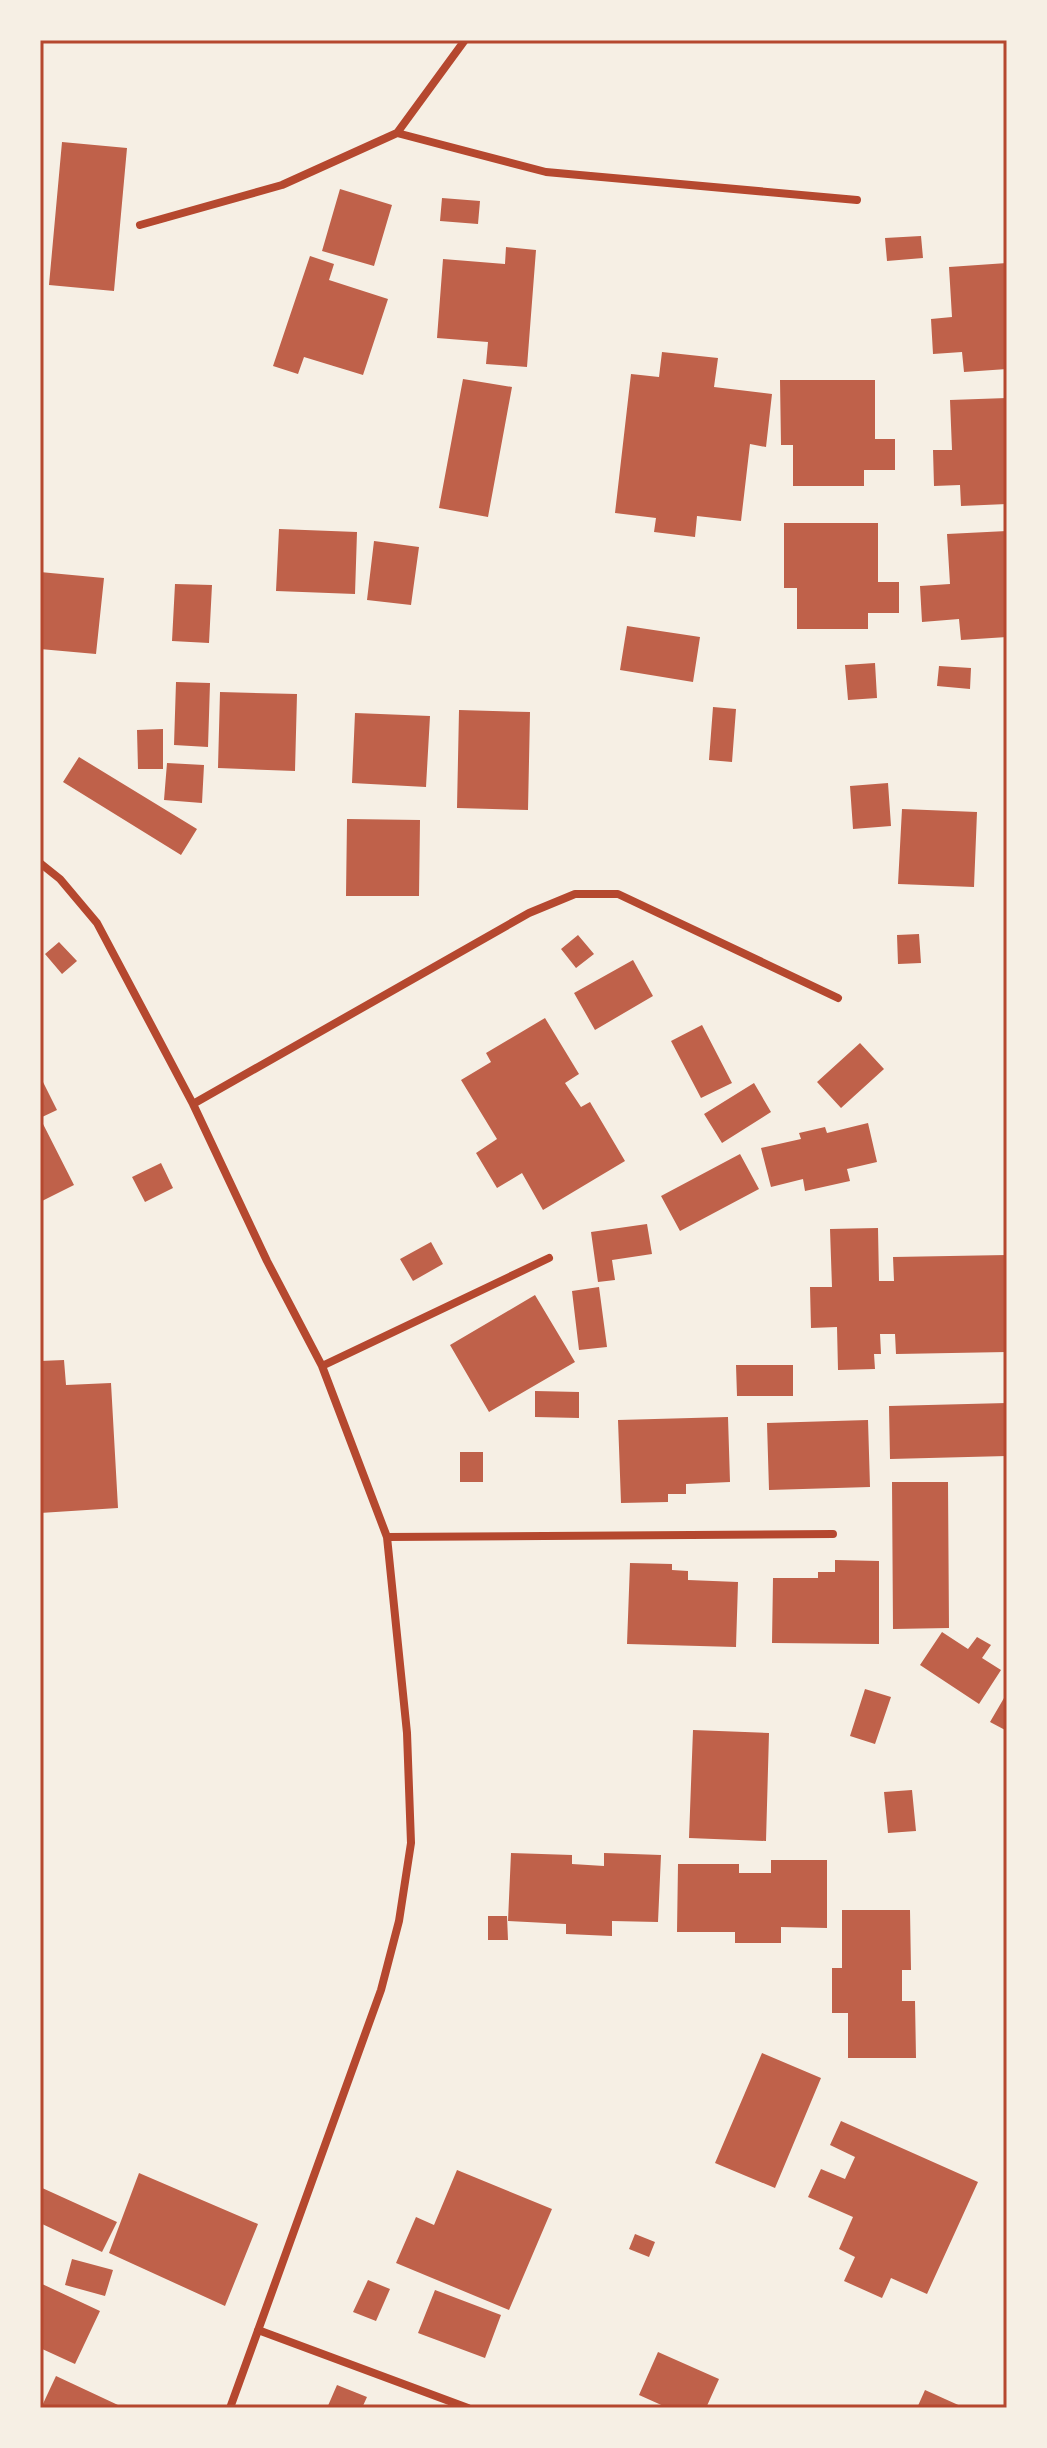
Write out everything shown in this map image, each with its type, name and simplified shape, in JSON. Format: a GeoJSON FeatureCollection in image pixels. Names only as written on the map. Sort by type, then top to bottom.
{"type":"FeatureCollection","features":[{"type":"Feature","properties":{"kind":"street"},"geometry":{"type":"LineString","coordinates":[[140,225],[282,185],[397,133],[465,40]]}},
{"type":"Feature","properties":{"kind":"street"},"geometry":{"type":"LineString","coordinates":[[397,133],[546,172],[857,200]]}},
{"type":"Feature","properties":{"kind":"street"},"geometry":{"type":"LineString","coordinates":[[40,863],[60,879],[97,923],[193,1104],[267,1261],[322,1366],[387,1537],[408,1749],[411,1843],[399,1921],[381,1990],[230,2408]]}},
{"type":"Feature","properties":{"kind":"street"},"geometry":{"type":"LineString","coordinates":[[193,1104],[529,913],[575,894],[618,894],[838,998]]}},
{"type":"Feature","properties":{"kind":"street"},"geometry":{"type":"LineString","coordinates":[[322,1366],[549,1258]]}},
{"type":"Feature","properties":{"kind":"street"},"geometry":{"type":"LineString","coordinates":[[387,1537],[833,1534]]}},
{"type":"Feature","properties":{"kind":"street"},"geometry":{"type":"LineString","coordinates":[[258,2330],[468,2408]]}},
{"type":"Feature","properties":{"kind":"building"},"geometry":{"type":"Polygon","coordinates":[[[62,142],[127,148],[114,291],[49,285],[62,142]]]}},
{"type":"Feature","properties":{"kind":"building"},"geometry":{"type":"Polygon","coordinates":[[[340,189],[392,205],[374,266],[322,251],[340,189]]]}},
{"type":"Feature","properties":{"kind":"building"},"geometry":{"type":"Polygon","coordinates":[[[442,198],[480,201],[478,224],[440,221],[442,198]]]}},
{"type":"Feature","properties":{"kind":"building"},"geometry":{"type":"Polygon","coordinates":[[[921,236],[923,258],[887,261],[885,238],[921,236]]]}},
{"type":"Feature","properties":{"kind":"building"},"geometry":{"type":"Polygon","coordinates":[[[506,247],[536,250],[527,367],[486,364],[488,342],[437,338],[443,259],[505,264],[506,247]]]}},
{"type":"Feature","properties":{"kind":"building"},"geometry":{"type":"Polygon","coordinates":[[[310,256],[334,264],[329,280],[388,299],[363,375],[304,357],[298,374],[273,366],[310,256]]]}},
{"type":"Feature","properties":{"kind":"building"},"geometry":{"type":"Polygon","coordinates":[[[1007,263],[1007,369],[964,372],[962,352],[933,354],[931,319],[952,317],[949,267],[1007,263]]]}},
{"type":"Feature","properties":{"kind":"building"},"geometry":{"type":"Polygon","coordinates":[[[662,352],[718,358],[714,387],[772,394],[766,447],[750,444],[741,521],[697,516],[695,537],[654,532],[656,518],[615,513],[631,374],[659,377],[662,352]]]}},
{"type":"Feature","properties":{"kind":"building"},"geometry":{"type":"Polygon","coordinates":[[[463,379],[512,387],[488,517],[439,508],[463,379]]]}},
{"type":"Feature","properties":{"kind":"building"},"geometry":{"type":"Polygon","coordinates":[[[780,380],[875,380],[875,439],[895,439],[895,470],[864,470],[864,486],[793,486],[793,445],[781,445],[780,380]]]}},
{"type":"Feature","properties":{"kind":"building"},"geometry":{"type":"Polygon","coordinates":[[[1007,398],[1007,504],[961,506],[960,485],[934,486],[933,450],[952,450],[950,400],[1007,398]]]}},
{"type":"Feature","properties":{"kind":"building"},"geometry":{"type":"Polygon","coordinates":[[[784,523],[878,523],[878,582],[899,582],[899,613],[868,613],[868,629],[797,629],[797,588],[784,588],[784,523]]]}},
{"type":"Feature","properties":{"kind":"building"},"geometry":{"type":"Polygon","coordinates":[[[279,529],[357,532],[355,594],[276,591],[279,529]]]}},
{"type":"Feature","properties":{"kind":"building"},"geometry":{"type":"Polygon","coordinates":[[[1007,531],[1007,637],[961,640],[959,619],[922,622],[920,586],[950,584],[947,534],[1007,531]]]}},
{"type":"Feature","properties":{"kind":"building"},"geometry":{"type":"Polygon","coordinates":[[[374,541],[419,547],[411,605],[367,600],[374,541]]]}},
{"type":"Feature","properties":{"kind":"building"},"geometry":{"type":"Polygon","coordinates":[[[40,572],[104,578],[96,654],[40,649],[40,572]]]}},
{"type":"Feature","properties":{"kind":"building"},"geometry":{"type":"Polygon","coordinates":[[[175,584],[212,585],[209,643],[172,641],[175,584]]]}},
{"type":"Feature","properties":{"kind":"building"},"geometry":{"type":"Polygon","coordinates":[[[627,626],[700,637],[693,682],[620,670],[627,626]]]}},
{"type":"Feature","properties":{"kind":"building"},"geometry":{"type":"Polygon","coordinates":[[[875,663],[877,698],[848,700],[845,665],[875,663]]]}},
{"type":"Feature","properties":{"kind":"building"},"geometry":{"type":"Polygon","coordinates":[[[939,666],[971,668],[970,689],[937,686],[939,666]]]}},
{"type":"Feature","properties":{"kind":"building"},"geometry":{"type":"Polygon","coordinates":[[[176,682],[210,683],[208,747],[174,745],[176,682]]]}},
{"type":"Feature","properties":{"kind":"building"},"geometry":{"type":"Polygon","coordinates":[[[220,692],[297,694],[295,771],[218,768],[220,692]]]}},
{"type":"Feature","properties":{"kind":"building"},"geometry":{"type":"Polygon","coordinates":[[[713,707],[736,709],[732,762],[709,760],[713,707]]]}},
{"type":"Feature","properties":{"kind":"building"},"geometry":{"type":"Polygon","coordinates":[[[459,710],[530,712],[528,810],[457,808],[459,710]]]}},
{"type":"Feature","properties":{"kind":"building"},"geometry":{"type":"Polygon","coordinates":[[[355,713],[430,716],[426,787],[352,783],[355,713]]]}},
{"type":"Feature","properties":{"kind":"building"},"geometry":{"type":"Polygon","coordinates":[[[163,729],[163,769],[138,769],[137,730],[163,729]]]}},
{"type":"Feature","properties":{"kind":"building"},"geometry":{"type":"Polygon","coordinates":[[[79,757],[197,829],[181,855],[63,782],[79,757]]]}},
{"type":"Feature","properties":{"kind":"building"},"geometry":{"type":"Polygon","coordinates":[[[167,763],[204,765],[202,803],[164,800],[167,763]]]}},
{"type":"Feature","properties":{"kind":"building"},"geometry":{"type":"Polygon","coordinates":[[[888,783],[891,826],[853,829],[850,786],[888,783]]]}},
{"type":"Feature","properties":{"kind":"building"},"geometry":{"type":"Polygon","coordinates":[[[902,809],[977,812],[974,887],[898,884],[902,809]]]}},
{"type":"Feature","properties":{"kind":"building"},"geometry":{"type":"Polygon","coordinates":[[[347,819],[420,820],[419,896],[346,896],[347,819]]]}},
{"type":"Feature","properties":{"kind":"building"},"geometry":{"type":"Polygon","coordinates":[[[919,934],[921,963],[898,964],[897,935],[919,934]]]}},
{"type":"Feature","properties":{"kind":"building"},"geometry":{"type":"Polygon","coordinates":[[[578,935],[594,954],[576,968],[561,949],[578,935]]]}},
{"type":"Feature","properties":{"kind":"building"},"geometry":{"type":"Polygon","coordinates":[[[59,942],[77,961],[62,974],[45,954],[59,942]]]}},
{"type":"Feature","properties":{"kind":"building"},"geometry":{"type":"Polygon","coordinates":[[[633,960],[653,996],[595,1030],[574,993],[633,960]]]}},
{"type":"Feature","properties":{"kind":"building"},"geometry":{"type":"Polygon","coordinates":[[[545,1018],[579,1074],[565,1083],[581,1107],[590,1102],[625,1161],[543,1210],[522,1173],[497,1188],[476,1153],[497,1139],[461,1080],[491,1062],[486,1053],[545,1018]]]}},
{"type":"Feature","properties":{"kind":"building"},"geometry":{"type":"Polygon","coordinates":[[[702,1025],[732,1083],[701,1098],[671,1041],[702,1025]]]}},
{"type":"Feature","properties":{"kind":"building"},"geometry":{"type":"Polygon","coordinates":[[[860,1043],[884,1069],[841,1108],[817,1082],[860,1043]]]}},
{"type":"Feature","properties":{"kind":"building"},"geometry":{"type":"Polygon","coordinates":[[[40,1076],[57,1110],[40,1118],[40,1076]]]}},
{"type":"Feature","properties":{"kind":"building"},"geometry":{"type":"Polygon","coordinates":[[[754,1083],[771,1112],[722,1143],[704,1114],[754,1083]]]}},
{"type":"Feature","properties":{"kind":"building"},"geometry":{"type":"Polygon","coordinates":[[[40,1118],[74,1185],[40,1202],[40,1118]]]}},
{"type":"Feature","properties":{"kind":"building"},"geometry":{"type":"Polygon","coordinates":[[[868,1123],[877,1162],[847,1169],[850,1181],[805,1191],[803,1179],[771,1187],[761,1148],[801,1139],[799,1133],[825,1127],[827,1133],[868,1123]]]}},
{"type":"Feature","properties":{"kind":"building"},"geometry":{"type":"Polygon","coordinates":[[[740,1154],[759,1189],[680,1231],[661,1196],[740,1154]]]}},
{"type":"Feature","properties":{"kind":"building"},"geometry":{"type":"Polygon","coordinates":[[[161,1163],[173,1188],[145,1202],[132,1177],[161,1163]]]}},
{"type":"Feature","properties":{"kind":"building"},"geometry":{"type":"Polygon","coordinates":[[[647,1224],[652,1254],[612,1260],[615,1280],[598,1282],[591,1232],[647,1224]]]}},
{"type":"Feature","properties":{"kind":"building"},"geometry":{"type":"Polygon","coordinates":[[[878,1228],[879,1281],[894,1281],[893,1257],[1007,1255],[1007,1352],[896,1354],[895,1334],[880,1334],[881,1354],[874,1354],[875,1369],[838,1370],[837,1327],[811,1328],[810,1287],[832,1287],[830,1229],[878,1228]]]}},
{"type":"Feature","properties":{"kind":"building"},"geometry":{"type":"Polygon","coordinates":[[[431,1242],[443,1264],[413,1281],[400,1259],[431,1242]]]}},
{"type":"Feature","properties":{"kind":"building"},"geometry":{"type":"Polygon","coordinates":[[[599,1287],[607,1347],[579,1350],[572,1291],[599,1287]]]}},
{"type":"Feature","properties":{"kind":"building"},"geometry":{"type":"Polygon","coordinates":[[[535,1295],[575,1362],[489,1412],[450,1345],[535,1295]]]}},
{"type":"Feature","properties":{"kind":"building"},"geometry":{"type":"Polygon","coordinates":[[[64,1360],[66,1385],[111,1383],[118,1508],[40,1513],[40,1361],[64,1360]]]}},
{"type":"Feature","properties":{"kind":"building"},"geometry":{"type":"Polygon","coordinates":[[[736,1365],[793,1365],[793,1396],[737,1396],[736,1365]]]}},
{"type":"Feature","properties":{"kind":"building"},"geometry":{"type":"Polygon","coordinates":[[[535,1391],[579,1392],[579,1418],[535,1417],[535,1391]]]}},
{"type":"Feature","properties":{"kind":"building"},"geometry":{"type":"Polygon","coordinates":[[[1007,1403],[1007,1456],[890,1459],[889,1406],[1007,1403]]]}},
{"type":"Feature","properties":{"kind":"building"},"geometry":{"type":"Polygon","coordinates":[[[728,1417],[730,1482],[686,1484],[686,1494],[668,1494],[668,1502],[621,1503],[618,1420],[728,1417]]]}},
{"type":"Feature","properties":{"kind":"building"},"geometry":{"type":"Polygon","coordinates":[[[868,1420],[870,1487],[769,1490],[767,1423],[868,1420]]]}},
{"type":"Feature","properties":{"kind":"building"},"geometry":{"type":"Polygon","coordinates":[[[460,1452],[483,1452],[483,1482],[460,1482],[460,1452]]]}},
{"type":"Feature","properties":{"kind":"building"},"geometry":{"type":"Polygon","coordinates":[[[892,1482],[948,1482],[949,1628],[893,1629],[892,1482]]]}},
{"type":"Feature","properties":{"kind":"building"},"geometry":{"type":"Polygon","coordinates":[[[835,1560],[879,1561],[879,1644],[772,1643],[773,1578],[818,1578],[818,1572],[835,1572],[835,1560]]]}},
{"type":"Feature","properties":{"kind":"building"},"geometry":{"type":"Polygon","coordinates":[[[630,1563],[672,1564],[672,1570],[688,1571],[688,1580],[738,1582],[736,1647],[627,1644],[630,1563]]]}},
{"type":"Feature","properties":{"kind":"building"},"geometry":{"type":"Polygon","coordinates":[[[942,1632],[968,1649],[977,1637],[991,1645],[982,1658],[1001,1670],[979,1704],[920,1665],[942,1632]]]}},
{"type":"Feature","properties":{"kind":"building"},"geometry":{"type":"Polygon","coordinates":[[[865,1689],[891,1697],[875,1744],[850,1736],[865,1689]]]}},
{"type":"Feature","properties":{"kind":"building"},"geometry":{"type":"Polygon","coordinates":[[[1004,1698],[1007,1700],[1007,1731],[990,1722],[1004,1698]]]}},
{"type":"Feature","properties":{"kind":"building"},"geometry":{"type":"Polygon","coordinates":[[[693,1730],[769,1733],[766,1841],[689,1838],[693,1730]]]}},
{"type":"Feature","properties":{"kind":"building"},"geometry":{"type":"Polygon","coordinates":[[[912,1790],[916,1831],[888,1833],[884,1792],[912,1790]]]}},
{"type":"Feature","properties":{"kind":"building"},"geometry":{"type":"Polygon","coordinates":[[[511,1853],[572,1855],[572,1864],[604,1866],[604,1853],[661,1855],[658,1922],[612,1921],[612,1936],[566,1934],[566,1924],[508,1921],[511,1853]]]}},
{"type":"Feature","properties":{"kind":"building"},"geometry":{"type":"Polygon","coordinates":[[[771,1860],[827,1860],[827,1928],[781,1927],[781,1943],[735,1943],[735,1932],[677,1932],[678,1864],[739,1864],[739,1873],[771,1873],[771,1860]]]}},
{"type":"Feature","properties":{"kind":"building"},"geometry":{"type":"Polygon","coordinates":[[[842,1910],[910,1910],[911,1970],[902,1970],[902,2001],[915,2001],[916,2058],[848,2058],[848,2013],[832,2013],[832,1968],[842,1968],[842,1910]]]}},
{"type":"Feature","properties":{"kind":"building"},"geometry":{"type":"Polygon","coordinates":[[[488,1916],[507,1916],[508,1940],[488,1940],[488,1916]]]}},
{"type":"Feature","properties":{"kind":"building"},"geometry":{"type":"Polygon","coordinates":[[[762,2053],[821,2078],[775,2188],[715,2163],[762,2053]]]}},
{"type":"Feature","properties":{"kind":"building"},"geometry":{"type":"Polygon","coordinates":[[[841,2121],[978,2182],[927,2294],[891,2278],[882,2298],[844,2281],[855,2257],[839,2249],[853,2217],[808,2197],[821,2169],[845,2179],[855,2157],[830,2145],[841,2121]]]}},
{"type":"Feature","properties":{"kind":"building"},"geometry":{"type":"Polygon","coordinates":[[[457,2170],[552,2209],[509,2310],[396,2263],[416,2217],[434,2225],[457,2170]]]}},
{"type":"Feature","properties":{"kind":"building"},"geometry":{"type":"Polygon","coordinates":[[[139,2173],[258,2224],[225,2306],[109,2253],[139,2173]]]}},
{"type":"Feature","properties":{"kind":"building"},"geometry":{"type":"Polygon","coordinates":[[[40,2187],[117,2222],[102,2252],[40,2223],[40,2187]]]}},
{"type":"Feature","properties":{"kind":"building"},"geometry":{"type":"Polygon","coordinates":[[[635,2234],[655,2242],[649,2257],[629,2249],[635,2234]]]}},
{"type":"Feature","properties":{"kind":"building"},"geometry":{"type":"Polygon","coordinates":[[[72,2259],[113,2270],[105,2296],[65,2285],[72,2259]]]}},
{"type":"Feature","properties":{"kind":"building"},"geometry":{"type":"Polygon","coordinates":[[[368,2280],[390,2289],[376,2321],[353,2312],[368,2280]]]}},
{"type":"Feature","properties":{"kind":"building"},"geometry":{"type":"Polygon","coordinates":[[[40,2283],[100,2311],[75,2364],[40,2348],[40,2283]]]}},
{"type":"Feature","properties":{"kind":"building"},"geometry":{"type":"Polygon","coordinates":[[[435,2290],[501,2315],[485,2358],[418,2333],[435,2290]]]}},
{"type":"Feature","properties":{"kind":"building"},"geometry":{"type":"Polygon","coordinates":[[[658,2352],[719,2379],[706,2408],[668,2408],[639,2395],[658,2352]]]}},
{"type":"Feature","properties":{"kind":"building"},"geometry":{"type":"Polygon","coordinates":[[[56,2376],[118,2405],[116,2408],[41,2408],[56,2376]]]}},
{"type":"Feature","properties":{"kind":"building"},"geometry":{"type":"Polygon","coordinates":[[[337,2385],[367,2397],[362,2408],[327,2408],[337,2385]]]}},
{"type":"Feature","properties":{"kind":"building"},"geometry":{"type":"Polygon","coordinates":[[[925,2390],[965,2408],[917,2408],[925,2390]]]}}]}
